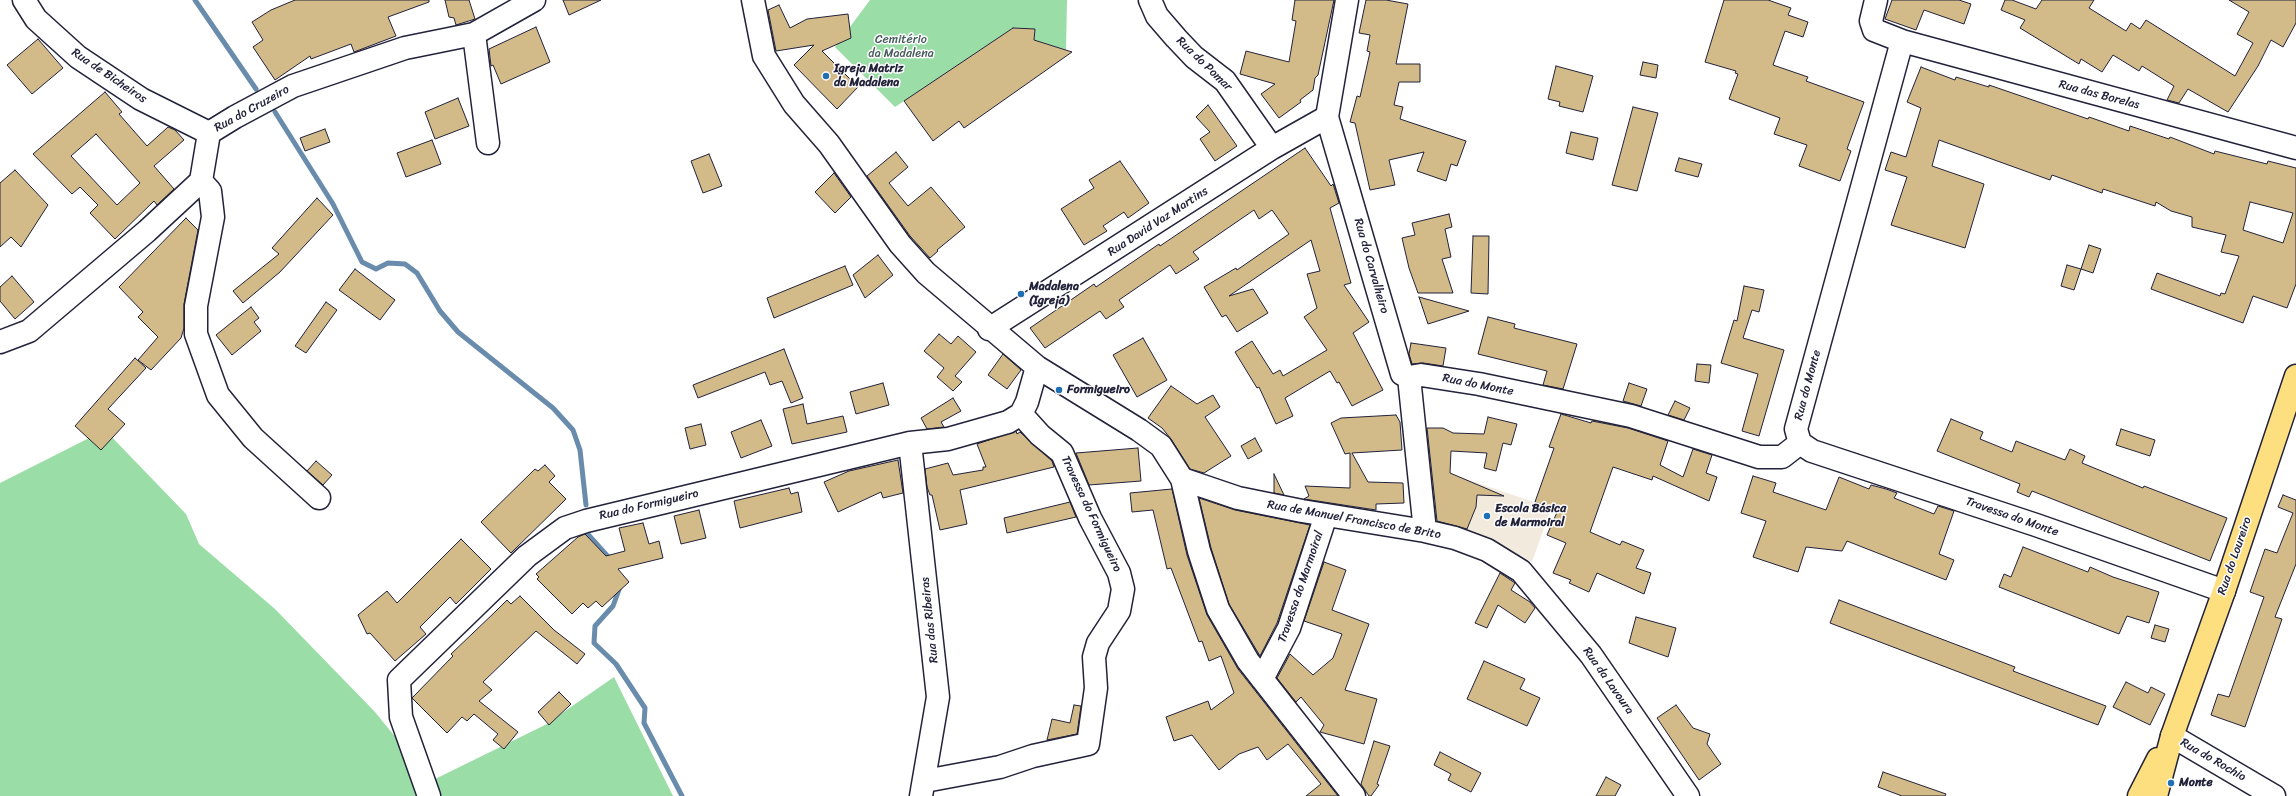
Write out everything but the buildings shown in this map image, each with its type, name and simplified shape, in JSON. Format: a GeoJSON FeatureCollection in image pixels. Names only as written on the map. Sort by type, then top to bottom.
{"type":"FeatureCollection","features":[{"type":"Feature","properties":{"kind":"main road","name":"Rua do Loureiro"},"geometry":{"type":"LineString","coordinates":[[2172,736],[2224,591],[2296,376]]}},
{"type":"Feature","properties":{"kind":"main road"},"geometry":{"type":"LineString","coordinates":[[2139,796],[2172,736]]}},
{"type":"Feature","properties":{"kind":"main road"},"geometry":{"type":"LineString","coordinates":[[2156,796],[2172,736]]}},
{"type":"Feature","properties":{"kind":"street","name":"Rua de Bicheiros"},"geometry":{"type":"LineString","coordinates":[[24,0],[36,19],[78,57],[142,99],[209,133]]}},
{"type":"Feature","properties":{"kind":"street","name":"Rua do Cruzeiro"},"geometry":{"type":"LineString","coordinates":[[201,181],[209,133],[235,117],[293,86],[405,48],[474,34],[534,0]]}},
{"type":"Feature","properties":{"kind":"street"},"geometry":{"type":"LineString","coordinates":[[753,0],[764,56],[794,104],[829,144],[866,194],[900,244],[926,274],[989,329],[1036,367],[1139,430],[1161,446],[1182,479],[1199,551],[1218,609],[1248,661],[1352,795]]}},
{"type":"Feature","properties":{"kind":"street","name":"Rua do Pomar"},"geometry":{"type":"LineString","coordinates":[[1150,0],[1157,16],[1176,38],[1194,57],[1225,81],[1272,148]]}},
{"type":"Feature","properties":{"kind":"street","name":"Rua do Carvalheiro"},"geometry":{"type":"LineString","coordinates":[[1347,0],[1327,117],[1402,374],[1409,377],[1425,531]]}},
{"type":"Feature","properties":{"kind":"street"},"geometry":{"type":"LineString","coordinates":[[1876,0],[1871,21],[1874,30],[1902,41]]}},
{"type":"Feature","properties":{"kind":"street"},"geometry":{"type":"LineString","coordinates":[[474,34],[488,143]]}},
{"type":"Feature","properties":{"kind":"street","name":"Rua das Borelas"},"geometry":{"type":"LineString","coordinates":[[1902,41],[2296,148]]}},
{"type":"Feature","properties":{"kind":"street","name":"Rua do Monte"},"geometry":{"type":"LineString","coordinates":[[1409,377],[1421,375],[1471,383],[1631,416],[1759,457],[1782,457],[1800,443],[1796,429],[1902,41]]}},
{"type":"Feature","properties":{"kind":"street","name":"Rua David Vaz Martins"},"geometry":{"type":"LineString","coordinates":[[989,329],[1272,148],[1327,117]]}},
{"type":"Feature","properties":{"kind":"street"},"geometry":{"type":"LineString","coordinates":[[0,342],[29,331],[147,231],[201,181],[210,191],[213,217],[196,306],[196,334],[218,395],[253,438],[319,498]]}},
{"type":"Feature","properties":{"kind":"street"},"geometry":{"type":"LineString","coordinates":[[1021,414],[1027,402],[1036,367]]}},
{"type":"Feature","properties":{"kind":"street","name":"Rua do Formigueiro"},"geometry":{"type":"LineString","coordinates":[[428,796],[401,716],[399,680],[527,556],[565,528],[586,520],[910,443],[948,439],[1008,422],[1021,414]]}},
{"type":"Feature","properties":{"kind":"street","name":"Travessa do Formigueiro"},"geometry":{"type":"LineString","coordinates":[[923,788],[1000,767],[1033,756],[1088,744],[1096,688],[1094,657],[1098,643],[1119,611],[1123,589],[1119,573],[1090,518],[1062,453],[1040,435],[1021,414]]}},
{"type":"Feature","properties":{"kind":"street","name":"Rua das Ribeiras"},"geometry":{"type":"LineString","coordinates":[[910,443],[938,697],[923,788]]}},
{"type":"Feature","properties":{"kind":"street","name":"Travessa do Monte"},"geometry":{"type":"LineString","coordinates":[[1800,443],[1812,451],[2036,525],[2224,591]]}},
{"type":"Feature","properties":{"kind":"street","name":"Rua de Manuel Francisco de Brito"},"geometry":{"type":"LineString","coordinates":[[1182,479],[1238,498],[1326,515],[1425,531],[1487,550],[1521,571]]}},
{"type":"Feature","properties":{"kind":"street","name":"Travessa do Marmoiral"},"geometry":{"type":"LineString","coordinates":[[1262,679],[1289,628],[1326,515]]}},
{"type":"Feature","properties":{"kind":"street","name":"Rua da Lavoura"},"geometry":{"type":"LineString","coordinates":[[1521,571],[1591,655],[1688,796]]}},
{"type":"Feature","properties":{"kind":"street","name":"Rua do Rochio"},"geometry":{"type":"LineString","coordinates":[[2172,736],[2274,796]]}},
{"type":"Feature","properties":{"kind":"shaded area","name":"Escola Básica de Marmoiral"},"geometry":{"type":"Polygon","coordinates":[[[1425,465],[1551,508],[1532,562],[1490,539],[1467,536],[1427,523],[1425,465]]]}},
{"type":"Feature","properties":{"kind":"green space","name":"Cemitério da Madalena"},"geometry":{"type":"Polygon","coordinates":[[[870,0],[1067,0],[1066,50],[1034,40],[1035,29],[1013,28],[895,107],[835,47],[870,0]]]}},
{"type":"Feature","properties":{"kind":"green space"},"geometry":{"type":"Polygon","coordinates":[[[105,430],[186,514],[199,544],[275,609],[375,712],[431,781],[545,725],[614,677],[673,796],[0,796],[0,483],[105,430]]]}},
{"type":"Feature","properties":{"kind":"waterway"},"geometry":{"type":"LineString","coordinates":[[195,0],[256,89]]}},
{"type":"Feature","properties":{"kind":"waterway"},"geometry":{"type":"LineString","coordinates":[[275,112],[333,204],[362,262],[376,269],[388,263],[405,264],[417,273],[440,311],[458,332],[553,408],[573,430],[580,450],[586,505]]}},
{"type":"Feature","properties":{"kind":"waterway"},"geometry":{"type":"LineString","coordinates":[[585,531],[611,560]]}},
{"type":"Feature","properties":{"kind":"waterway"},"geometry":{"type":"LineString","coordinates":[[620,587],[613,606],[595,626],[594,643],[616,664],[645,708],[644,723],[682,796]]}},
{"type":"Feature","properties":{"kind":"place","name":"Igreja Matriz da Madalena"},"geometry":{"type":"Point","coordinates":[826,76]}},
{"type":"Feature","properties":{"kind":"place","name":"Madalena (Igreja)"},"geometry":{"type":"Point","coordinates":[1021,294]}},
{"type":"Feature","properties":{"kind":"place","name":"Formigueiro"},"geometry":{"type":"Point","coordinates":[1059,390]}},
{"type":"Feature","properties":{"kind":"place","name":"Escola Básica de Marmoiral"},"geometry":{"type":"Point","coordinates":[1487,516]}},
{"type":"Feature","properties":{"kind":"place","name":"Monte"},"geometry":{"type":"Point","coordinates":[2171,783]}}]}
